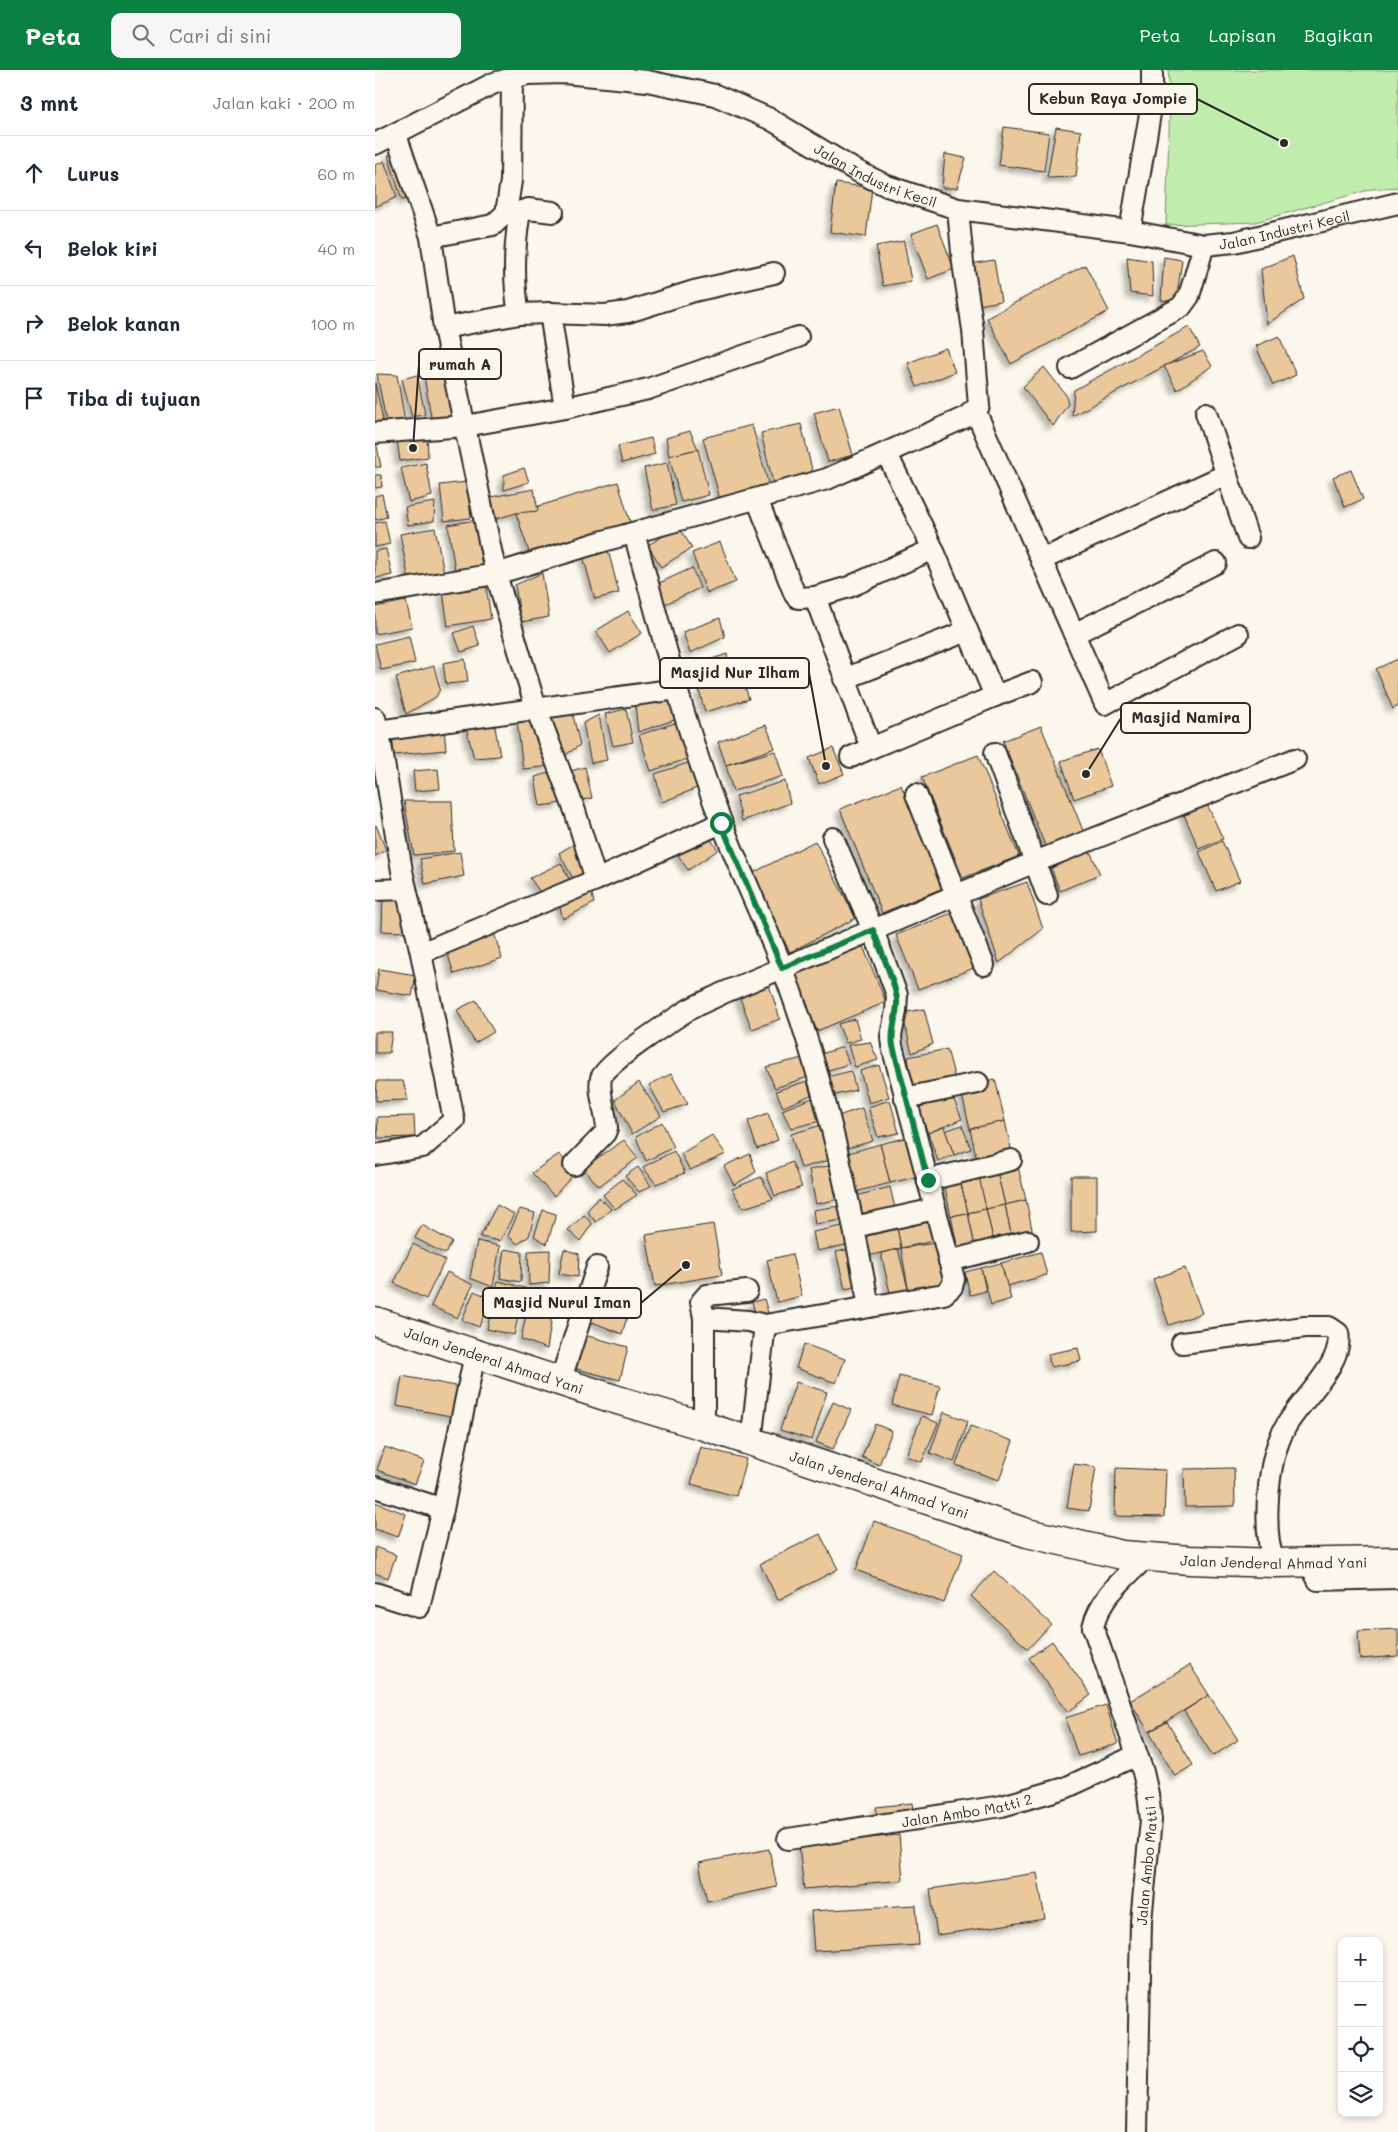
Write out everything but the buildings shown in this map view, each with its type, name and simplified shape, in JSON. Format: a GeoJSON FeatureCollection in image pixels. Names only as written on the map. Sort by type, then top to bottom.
{"type":"FeatureCollection","features":[{"type":"Feature","properties":{"kind":"highway","name":"Jalan Jenderal Ahmad Yani"},"geometry":{"type":"LineString","coordinates":[[375,1321],[560,1382],[704,1426],[1027,1533],[1122,1555],[1146,1557],[1274,1563],[1398,1560]]}},
{"type":"Feature","properties":{"kind":"street"},"geometry":{"type":"LineString","coordinates":[[1131,231],[1152,102],[1152,70]]}},
{"type":"Feature","properties":{"kind":"street","name":"Jalan Industri Kecil"},"geometry":{"type":"LineString","coordinates":[[375,144],[396,135],[497,77],[564,73],[619,77],[668,84],[715,95],[770,119],[855,170],[887,186],[958,209],[1131,231],[1204,245],[1234,242],[1398,203]]}},
{"type":"Feature","properties":{"kind":"street"},"geometry":{"type":"LineString","coordinates":[[431,237],[493,225],[506,213],[511,181],[497,77]]}},
{"type":"Feature","properties":{"kind":"street"},"geometry":{"type":"LineString","coordinates":[[396,135],[431,237],[443,328],[496,574],[536,708],[575,811],[596,880]]}},
{"type":"Feature","properties":{"kind":"street"},"geometry":{"type":"LineString","coordinates":[[519,314],[514,288],[519,217],[523,211],[528,209],[553,212]]}},
{"type":"Feature","properties":{"kind":"street"},"geometry":{"type":"LineString","coordinates":[[375,594],[496,574],[827,479],[887,454],[975,410],[979,406],[973,330],[963,263],[958,209]]}},
{"type":"Feature","properties":{"kind":"street"},"geometry":{"type":"LineString","coordinates":[[1070,368],[1181,307],[1189,296],[1204,245]]}},
{"type":"Feature","properties":{"kind":"street"},"geometry":{"type":"LineString","coordinates":[[443,328],[519,314],[550,313],[605,316],[628,312],[694,291],[774,273]]}},
{"type":"Feature","properties":{"kind":"street"},"geometry":{"type":"LineString","coordinates":[[550,313],[565,408]]}},
{"type":"Feature","properties":{"kind":"street"},"geometry":{"type":"LineString","coordinates":[[375,433],[465,426],[565,408],[647,388],[798,337]]}},
{"type":"Feature","properties":{"kind":"street"},"geometry":{"type":"LineString","coordinates":[[975,410],[1105,704],[1238,634]]}},
{"type":"Feature","properties":{"kind":"street"},"geometry":{"type":"LineString","coordinates":[[1206,413],[1248,538]]}},
{"type":"Feature","properties":{"kind":"street"},"geometry":{"type":"LineString","coordinates":[[887,454],[933,549],[995,696]]}},
{"type":"Feature","properties":{"kind":"street"},"geometry":{"type":"LineString","coordinates":[[1041,560],[1227,474]]}},
{"type":"Feature","properties":{"kind":"street"},"geometry":{"type":"LineString","coordinates":[[757,499],[795,595],[799,599],[815,597],[849,587],[933,549]]}},
{"type":"Feature","properties":{"kind":"street"},"geometry":{"type":"LineString","coordinates":[[634,534],[698,760],[721,823],[782,968],[823,1093],[854,1227],[869,1307]]}},
{"type":"Feature","properties":{"kind":"street"},"geometry":{"type":"LineString","coordinates":[[1074,634],[1216,562]]}},
{"type":"Feature","properties":{"kind":"street"},"geometry":{"type":"LineString","coordinates":[[815,597],[871,748]]}},
{"type":"Feature","properties":{"kind":"street"},"geometry":{"type":"LineString","coordinates":[[844,679],[967,631]]}},
{"type":"Feature","properties":{"kind":"street"},"geometry":{"type":"LineString","coordinates":[[851,757],[1032,682]]}},
{"type":"Feature","properties":{"kind":"street"},"geometry":{"type":"LineString","coordinates":[[375,1155],[423,1147],[454,1120],[421,953],[406,889],[377,724],[536,708],[677,688]]}},
{"type":"Feature","properties":{"kind":"street"},"geometry":{"type":"LineString","coordinates":[[995,753],[1047,895]]}},
{"type":"Feature","properties":{"kind":"street"},"geometry":{"type":"LineString","coordinates":[[574,1165],[605,1134],[607,1128],[601,1078],[608,1067],[686,1011],[782,968],[1035,862],[1295,759]]}},
{"type":"Feature","properties":{"kind":"street"},"geometry":{"type":"LineString","coordinates":[[916,794],[984,965]]}},
{"type":"Feature","properties":{"kind":"street"},"geometry":{"type":"LineString","coordinates":[[421,953],[596,880],[721,823]]}},
{"type":"Feature","properties":{"kind":"street"},"geometry":{"type":"LineString","coordinates":[[704,1318],[748,1320],[765,1325],[946,1292],[951,1287],[954,1279],[891,1039],[897,995],[873,930],[833,838]]}},
{"type":"Feature","properties":{"kind":"street"},"geometry":{"type":"LineString","coordinates":[[375,890],[406,889]]}},
{"type":"Feature","properties":{"kind":"street"},"geometry":{"type":"LineString","coordinates":[[905,1098],[978,1083]]}},
{"type":"Feature","properties":{"kind":"street"},"geometry":{"type":"LineString","coordinates":[[928,1180],[1011,1160]]}},
{"type":"Feature","properties":{"kind":"street"},"geometry":{"type":"LineString","coordinates":[[854,1227],[935,1209]]}},
{"type":"Feature","properties":{"kind":"street"},"geometry":{"type":"LineString","coordinates":[[949,1261],[1028,1241]]}},
{"type":"Feature","properties":{"kind":"street"},"geometry":{"type":"LineString","coordinates":[[560,1382],[597,1267]]}},
{"type":"Feature","properties":{"kind":"street"},"geometry":{"type":"LineString","coordinates":[[704,1426],[704,1318],[701,1302],[707,1295],[747,1292]]}},
{"type":"Feature","properties":{"kind":"street"},"geometry":{"type":"LineString","coordinates":[[751,1442],[765,1325]]}},
{"type":"Feature","properties":{"kind":"street"},"geometry":{"type":"LineString","coordinates":[[1182,1342],[1305,1327],[1329,1327],[1338,1333],[1340,1345],[1337,1353],[1319,1383],[1285,1427],[1272,1466],[1268,1523],[1270,1551],[1274,1563]]}},
{"type":"Feature","properties":{"kind":"street"},"geometry":{"type":"LineString","coordinates":[[375,1593],[419,1607],[443,1509],[475,1354]]}},
{"type":"Feature","properties":{"kind":"street"},"geometry":{"type":"LineString","coordinates":[[375,1487],[443,1509]]}},
{"type":"Feature","properties":{"kind":"street","name":"Jalan Ambo Matti 1"},"geometry":{"type":"LineString","coordinates":[[1137,2132],[1141,1921],[1151,1820],[1148,1794],[1137,1755],[1093,1627],[1098,1611],[1109,1595],[1146,1557]]}},
{"type":"Feature","properties":{"kind":"street"},"geometry":{"type":"LineString","coordinates":[[1309,1562],[1318,1580],[1398,1578]]}},
{"type":"Feature","properties":{"kind":"street","name":"Jalan Ambo Matti 2"},"geometry":{"type":"LineString","coordinates":[[788,1839],[1002,1806],[1065,1788],[1137,1755]]}},
{"type":"Feature","properties":{"kind":"green space"},"geometry":{"type":"Polygon","coordinates":[[[1168,70],[1398,70],[1398,187],[1372,189],[1255,222],[1166,225],[1170,99],[1168,70]]]}},
{"type":"Feature","properties":{"kind":"place","name":"Kebun Raya Jompie"},"geometry":{"type":"Point","coordinates":[1284,143]}},
{"type":"Feature","properties":{"kind":"place","name":"rumah A"},"geometry":{"type":"Point","coordinates":[413,448]}},
{"type":"Feature","properties":{"kind":"place","name":"Masjid Nur Ilham"},"geometry":{"type":"Point","coordinates":[826,766]}},
{"type":"Feature","properties":{"kind":"place","name":"Masjid Namira"},"geometry":{"type":"Point","coordinates":[1086,774]}},
{"type":"Feature","properties":{"kind":"place","name":"Masjid Nurul Iman"},"geometry":{"type":"Point","coordinates":[686,1265]}},
{"type":"Feature","properties":{"kind":"route"},"geometry":{"type":"LineString","coordinates":[[721,823],[782,968],[873,930],[897,995],[891,1039],[928,1180]]}}]}
